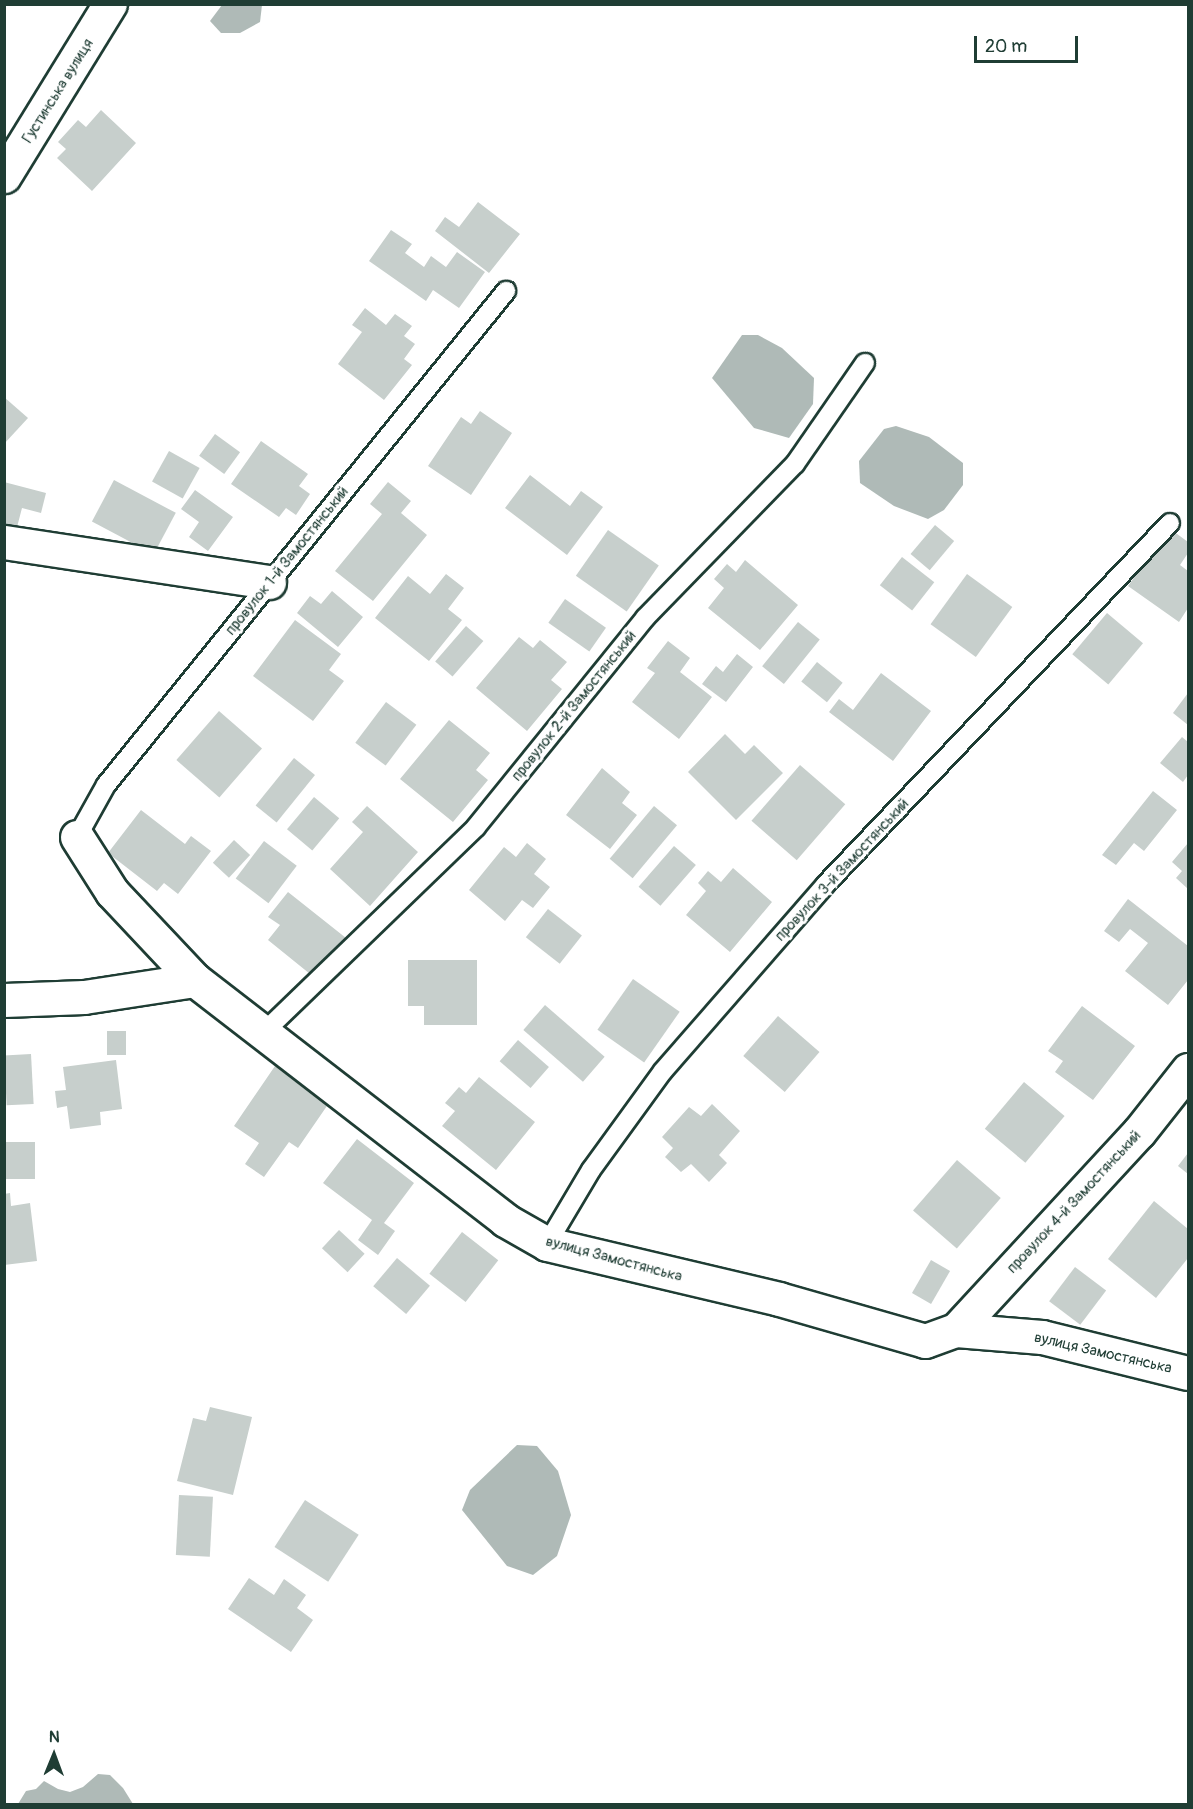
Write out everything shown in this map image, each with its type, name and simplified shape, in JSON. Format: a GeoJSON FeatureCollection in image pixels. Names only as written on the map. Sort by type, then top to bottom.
{"type":"FeatureCollection","features":[{"type":"Feature","properties":{"kind":"street","name":"Густинська вулиця"},"geometry":{"type":"LineString","coordinates":[[4,176],[110,4]]}},
{"type":"Feature","properties":{"kind":"street"},"geometry":{"type":"LineString","coordinates":[[4,542],[269,582]]}},
{"type":"Feature","properties":{"kind":"street","name":"вулиця Замостянська"},"geometry":{"type":"LineString","coordinates":[[77,837],[112,892],[195,980],[505,1220],[547,1244],[779,1299],[925,1341],[956,1330],[1042,1337],[1188,1373]]}},
{"type":"Feature","properties":{"kind":"street"},"geometry":{"type":"LineString","coordinates":[[4,1000],[84,997],[195,980]]}},
{"type":"Feature","properties":{"kind":"street","name":"провулок 4-й Замостянський"},"geometry":{"type":"LineString","coordinates":[[956,1330],[1139,1132],[1188,1070]]}},
{"type":"Feature","properties":{"kind":"lane","name":"провулок 1-й Замостянський"},"geometry":{"type":"LineString","coordinates":[[77,837],[106,785],[506,291]]}},
{"type":"Feature","properties":{"kind":"lane","name":"провулок 2-й Замостянський"},"geometry":{"type":"LineString","coordinates":[[263,1033],[476,827],[645,618],[795,464],[865,363]]}},
{"type":"Feature","properties":{"kind":"lane","name":"провулок 3-й Замостянський"},"geometry":{"type":"LineString","coordinates":[[547,1244],[591,1170],[663,1071],[825,885],[1170,523]]}},
{"type":"Feature","properties":{"kind":"shaded area"},"geometry":{"type":"Polygon","coordinates":[[[222,5],[262,5],[260,22],[240,33],[221,33],[210,21],[222,5]]]}},
{"type":"Feature","properties":{"kind":"shaded area"},"geometry":{"type":"Polygon","coordinates":[[[742,335],[758,335],[782,348],[814,378],[813,404],[789,438],[754,428],[712,378],[742,335]]]}},
{"type":"Feature","properties":{"kind":"shaded area"},"geometry":{"type":"Polygon","coordinates":[[[896,426],[929,437],[963,463],[963,485],[944,510],[928,519],[894,506],[860,483],[859,461],[884,429],[896,426]]]}},
{"type":"Feature","properties":{"kind":"shaded area"},"geometry":{"type":"Polygon","coordinates":[[[517,1445],[537,1446],[558,1471],[571,1515],[557,1556],[533,1575],[507,1566],[462,1510],[470,1490],[517,1445]]]}},
{"type":"Feature","properties":{"kind":"shaded area"},"geometry":{"type":"Polygon","coordinates":[[[98,1774],[110,1775],[123,1788],[133,1804],[18,1804],[26,1791],[36,1789],[44,1781],[58,1789],[70,1792],[83,1787],[98,1774]]]}},
{"type":"Feature","properties":{"kind":"building"},"geometry":{"type":"Polygon","coordinates":[[[101,110],[136,143],[92,191],[57,158],[66,149],[58,142],[78,120],[86,127],[101,110]]]}},
{"type":"Feature","properties":{"kind":"building"},"geometry":{"type":"Polygon","coordinates":[[[478,202],[520,234],[489,273],[435,231],[445,217],[459,227],[478,202]]]}},
{"type":"Feature","properties":{"kind":"building"},"geometry":{"type":"Polygon","coordinates":[[[391,230],[412,244],[405,253],[424,267],[431,256],[446,267],[457,252],[485,272],[459,308],[433,290],[426,301],[369,261],[391,230]]]}},
{"type":"Feature","properties":{"kind":"building"},"geometry":{"type":"Polygon","coordinates":[[[365,308],[386,325],[395,314],[412,326],[404,336],[415,344],[404,359],[412,365],[384,400],[338,364],[362,332],[352,325],[365,308]]]}},
{"type":"Feature","properties":{"kind":"building"},"geometry":{"type":"Polygon","coordinates":[[[4,397],[28,418],[4,444],[4,397]]]}},
{"type":"Feature","properties":{"kind":"building"},"geometry":{"type":"Polygon","coordinates":[[[480,411],[512,433],[471,495],[428,466],[461,417],[471,424],[480,411]]]}},
{"type":"Feature","properties":{"kind":"building"},"geometry":{"type":"Polygon","coordinates":[[[215,434],[240,452],[224,474],[199,456],[215,434]]]}},
{"type":"Feature","properties":{"kind":"building"},"geometry":{"type":"Polygon","coordinates":[[[261,441],[308,474],[299,486],[310,494],[296,515],[286,508],[279,517],[231,484],[261,441]]]}},
{"type":"Feature","properties":{"kind":"building"},"geometry":{"type":"Polygon","coordinates":[[[169,451],[200,468],[183,499],[152,482],[169,451]]]}},
{"type":"Feature","properties":{"kind":"building"},"geometry":{"type":"Polygon","coordinates":[[[530,475],[570,506],[581,491],[603,507],[567,555],[505,508],[530,475]]]}},
{"type":"Feature","properties":{"kind":"building"},"geometry":{"type":"Polygon","coordinates":[[[114,480],[176,513],[154,554],[92,521],[114,480]]]}},
{"type":"Feature","properties":{"kind":"building"},"geometry":{"type":"Polygon","coordinates":[[[4,482],[46,493],[41,513],[22,508],[16,531],[4,528],[4,482]]]}},
{"type":"Feature","properties":{"kind":"building"},"geometry":{"type":"Polygon","coordinates":[[[388,482],[411,501],[401,513],[427,535],[373,601],[335,571],[382,514],[370,504],[388,482]]]}},
{"type":"Feature","properties":{"kind":"building"},"geometry":{"type":"Polygon","coordinates":[[[195,490],[233,517],[208,551],[189,537],[199,522],[181,509],[195,490]]]}},
{"type":"Feature","properties":{"kind":"building"},"geometry":{"type":"Polygon","coordinates":[[[935,525],[954,541],[930,570],[911,554],[935,525]]]}},
{"type":"Feature","properties":{"kind":"building"},"geometry":{"type":"Polygon","coordinates":[[[1169,528],[1188,542],[1188,553],[1180,565],[1188,571],[1188,608],[1179,622],[1128,586],[1169,528]]]}},
{"type":"Feature","properties":{"kind":"building"},"geometry":{"type":"Polygon","coordinates":[[[608,530],[659,566],[627,611],[576,576],[608,530]]]}},
{"type":"Feature","properties":{"kind":"building"},"geometry":{"type":"Polygon","coordinates":[[[902,557],[934,582],[912,611],[880,585],[902,557]]]}},
{"type":"Feature","properties":{"kind":"building"},"geometry":{"type":"Polygon","coordinates":[[[745,560],[798,605],[760,650],[708,608],[724,588],[714,579],[727,564],[736,572],[745,560]]]}},
{"type":"Feature","properties":{"kind":"building"},"geometry":{"type":"Polygon","coordinates":[[[446,574],[464,588],[448,609],[462,620],[429,661],[375,618],[408,576],[430,594],[446,574]]]}},
{"type":"Feature","properties":{"kind":"building"},"geometry":{"type":"Polygon","coordinates":[[[967,574],[1012,607],[976,657],[931,624],[967,574]]]}},
{"type":"Feature","properties":{"kind":"building"},"geometry":{"type":"Polygon","coordinates":[[[332,591],[363,617],[338,647],[297,613],[310,596],[321,604],[332,591]]]}},
{"type":"Feature","properties":{"kind":"building"},"geometry":{"type":"Polygon","coordinates":[[[565,599],[606,628],[589,651],[548,623],[565,599]]]}},
{"type":"Feature","properties":{"kind":"building"},"geometry":{"type":"Polygon","coordinates":[[[1107,613],[1143,643],[1108,685],[1072,654],[1107,613]]]}},
{"type":"Feature","properties":{"kind":"building"},"geometry":{"type":"Polygon","coordinates":[[[295,620],[341,654],[329,670],[344,681],[313,721],[253,676],[295,620]]]}},
{"type":"Feature","properties":{"kind":"building"},"geometry":{"type":"Polygon","coordinates":[[[798,622],[820,640],[784,684],[762,666],[798,622]]]}},
{"type":"Feature","properties":{"kind":"building"},"geometry":{"type":"Polygon","coordinates":[[[466,626],[483,641],[453,677],[435,661],[466,626]]]}},
{"type":"Feature","properties":{"kind":"building"},"geometry":{"type":"Polygon","coordinates":[[[519,637],[533,648],[540,640],[567,662],[551,680],[562,689],[527,731],[476,688],[519,637]]]}},
{"type":"Feature","properties":{"kind":"building"},"geometry":{"type":"Polygon","coordinates":[[[668,641],[690,658],[680,672],[712,697],[679,739],[632,702],[655,673],[647,668],[668,641]]]}},
{"type":"Feature","properties":{"kind":"building"},"geometry":{"type":"Polygon","coordinates":[[[737,654],[753,667],[726,702],[702,684],[716,666],[723,672],[737,654]]]}},
{"type":"Feature","properties":{"kind":"building"},"geometry":{"type":"Polygon","coordinates":[[[817,662],[843,683],[827,702],[801,681],[817,662]]]}},
{"type":"Feature","properties":{"kind":"building"},"geometry":{"type":"Polygon","coordinates":[[[881,673],[931,711],[893,761],[829,712],[839,699],[853,710],[881,673]]]}},
{"type":"Feature","properties":{"kind":"building"},"geometry":{"type":"Polygon","coordinates":[[[1188,693],[1188,725],[1173,713],[1188,693]]]}},
{"type":"Feature","properties":{"kind":"building"},"geometry":{"type":"Polygon","coordinates":[[[386,702],[416,725],[386,766],[355,743],[386,702]]]}},
{"type":"Feature","properties":{"kind":"building"},"geometry":{"type":"Polygon","coordinates":[[[219,711],[262,748],[219,797],[176,760],[219,711]]]}},
{"type":"Feature","properties":{"kind":"building"},"geometry":{"type":"Polygon","coordinates":[[[449,720],[490,753],[476,770],[488,780],[453,822],[400,779],[449,720]]]}},
{"type":"Feature","properties":{"kind":"building"},"geometry":{"type":"Polygon","coordinates":[[[725,734],[745,754],[754,745],[783,773],[736,820],[688,772],[725,734]]]}},
{"type":"Feature","properties":{"kind":"building"},"geometry":{"type":"Polygon","coordinates":[[[1182,737],[1188,742],[1188,775],[1183,782],[1160,763],[1182,737]]]}},
{"type":"Feature","properties":{"kind":"building"},"geometry":{"type":"Polygon","coordinates":[[[294,758],[315,775],[277,822],[256,805],[294,758]]]}},
{"type":"Feature","properties":{"kind":"building"},"geometry":{"type":"Polygon","coordinates":[[[800,765],[845,804],[797,860],[751,821],[800,765]]]}},
{"type":"Feature","properties":{"kind":"building"},"geometry":{"type":"Polygon","coordinates":[[[602,768],[630,792],[622,803],[637,815],[610,849],[566,815],[602,768]]]}},
{"type":"Feature","properties":{"kind":"building"},"geometry":{"type":"Polygon","coordinates":[[[1153,791],[1177,810],[1144,851],[1134,843],[1116,865],[1102,855],[1153,791]]]}},
{"type":"Feature","properties":{"kind":"building"},"geometry":{"type":"Polygon","coordinates":[[[314,797],[339,818],[312,850],[287,829],[314,797]]]}},
{"type":"Feature","properties":{"kind":"building"},"geometry":{"type":"Polygon","coordinates":[[[367,806],[418,852],[370,906],[330,869],[363,832],[352,822],[367,806]]]}},
{"type":"Feature","properties":{"kind":"building"},"geometry":{"type":"Polygon","coordinates":[[[654,806],[677,825],[633,878],[610,859],[654,806]]]}},
{"type":"Feature","properties":{"kind":"building"},"geometry":{"type":"Polygon","coordinates":[[[141,810],[185,844],[191,836],[211,851],[178,894],[164,883],[157,891],[108,853],[141,810]]]}},
{"type":"Feature","properties":{"kind":"building"},"geometry":{"type":"Polygon","coordinates":[[[234,840],[250,855],[229,878],[213,863],[234,840]]]}},
{"type":"Feature","properties":{"kind":"building"},"geometry":{"type":"Polygon","coordinates":[[[264,841],[297,866],[268,903],[236,879],[264,841]]]}},
{"type":"Feature","properties":{"kind":"building"},"geometry":{"type":"Polygon","coordinates":[[[527,843],[546,859],[534,874],[550,887],[533,908],[522,900],[505,921],[469,890],[504,847],[516,857],[527,843]]]}},
{"type":"Feature","properties":{"kind":"building"},"geometry":{"type":"Polygon","coordinates":[[[1188,843],[1188,889],[1176,878],[1182,871],[1172,862],[1188,843]]]}},
{"type":"Feature","properties":{"kind":"building"},"geometry":{"type":"Polygon","coordinates":[[[674,846],[696,865],[660,906],[639,887],[674,846]]]}},
{"type":"Feature","properties":{"kind":"building"},"geometry":{"type":"Polygon","coordinates":[[[733,868],[772,902],[730,952],[686,915],[706,891],[698,883],[708,871],[721,882],[733,868]]]}},
{"type":"Feature","properties":{"kind":"building"},"geometry":{"type":"Polygon","coordinates":[[[288,892],[346,938],[315,978],[268,940],[280,925],[268,917],[288,892]]]}},
{"type":"Feature","properties":{"kind":"building"},"geometry":{"type":"Polygon","coordinates":[[[1128,899],[1188,946],[1188,980],[1168,1005],[1125,971],[1148,943],[1130,929],[1119,942],[1104,931],[1128,899]]]}},
{"type":"Feature","properties":{"kind":"building"},"geometry":{"type":"Polygon","coordinates":[[[548,909],[582,935],[560,964],[526,937],[548,909]]]}},
{"type":"Feature","properties":{"kind":"building"},"geometry":{"type":"Polygon","coordinates":[[[408,960],[477,960],[477,1025],[424,1025],[424,1006],[408,1006],[408,960]]]}},
{"type":"Feature","properties":{"kind":"building"},"geometry":{"type":"Polygon","coordinates":[[[633,979],[680,1012],[644,1062],[597,1030],[633,979]]]}},
{"type":"Feature","properties":{"kind":"building"},"geometry":{"type":"Polygon","coordinates":[[[545,1005],[605,1057],[583,1082],[523,1030],[545,1005]]]}},
{"type":"Feature","properties":{"kind":"building"},"geometry":{"type":"Polygon","coordinates":[[[1082,1006],[1135,1046],[1093,1100],[1055,1072],[1063,1061],[1048,1051],[1082,1006]]]}},
{"type":"Feature","properties":{"kind":"building"},"geometry":{"type":"Polygon","coordinates":[[[778,1016],[820,1052],[785,1092],[743,1056],[778,1016]]]}},
{"type":"Feature","properties":{"kind":"building"},"geometry":{"type":"Polygon","coordinates":[[[107,1031],[126,1031],[126,1055],[107,1055],[107,1031]]]}},
{"type":"Feature","properties":{"kind":"building"},"geometry":{"type":"Polygon","coordinates":[[[518,1040],[549,1067],[531,1088],[500,1061],[518,1040]]]}},
{"type":"Feature","properties":{"kind":"building"},"geometry":{"type":"Polygon","coordinates":[[[31,1054],[34,1104],[7,1105],[4,1055],[31,1054]]]}},
{"type":"Feature","properties":{"kind":"building"},"geometry":{"type":"Polygon","coordinates":[[[116,1060],[122,1109],[100,1112],[101,1125],[70,1129],[67,1106],[57,1108],[55,1091],[66,1090],[63,1067],[116,1060]]]}},
{"type":"Feature","properties":{"kind":"building"},"geometry":{"type":"Polygon","coordinates":[[[275,1066],[329,1103],[298,1148],[289,1142],[264,1177],[245,1164],[259,1143],[234,1126],[275,1066]]]}},
{"type":"Feature","properties":{"kind":"building"},"geometry":{"type":"Polygon","coordinates":[[[479,1077],[535,1122],[496,1170],[442,1126],[455,1111],[445,1103],[459,1087],[466,1093],[479,1077]]]}},
{"type":"Feature","properties":{"kind":"building"},"geometry":{"type":"Polygon","coordinates":[[[1024,1082],[1065,1116],[1025,1163],[985,1129],[1024,1082]]]}},
{"type":"Feature","properties":{"kind":"building"},"geometry":{"type":"Polygon","coordinates":[[[712,1104],[740,1131],[719,1155],[727,1163],[709,1182],[691,1164],[681,1172],[665,1157],[673,1148],[662,1137],[689,1107],[701,1116],[712,1104]]]}},
{"type":"Feature","properties":{"kind":"building"},"geometry":{"type":"Polygon","coordinates":[[[357,1139],[414,1183],[384,1223],[395,1231],[378,1255],[358,1240],[372,1220],[323,1183],[357,1139]]]}},
{"type":"Feature","properties":{"kind":"building"},"geometry":{"type":"Polygon","coordinates":[[[5,1142],[35,1142],[35,1179],[5,1179],[5,1142]]]}},
{"type":"Feature","properties":{"kind":"building"},"geometry":{"type":"Polygon","coordinates":[[[1188,1153],[1188,1174],[1178,1166],[1188,1153]]]}},
{"type":"Feature","properties":{"kind":"building"},"geometry":{"type":"Polygon","coordinates":[[[957,1160],[1001,1198],[957,1249],[913,1211],[957,1160]]]}},
{"type":"Feature","properties":{"kind":"building"},"geometry":{"type":"Polygon","coordinates":[[[10,1193],[11,1206],[30,1203],[37,1261],[4,1265],[4,1194],[10,1193]]]}},
{"type":"Feature","properties":{"kind":"building"},"geometry":{"type":"Polygon","coordinates":[[[1154,1201],[1188,1229],[1188,1258],[1156,1298],[1108,1259],[1154,1201]]]}},
{"type":"Feature","properties":{"kind":"building"},"geometry":{"type":"Polygon","coordinates":[[[339,1230],[365,1254],[348,1272],[322,1248],[339,1230]]]}},
{"type":"Feature","properties":{"kind":"building"},"geometry":{"type":"Polygon","coordinates":[[[462,1232],[498,1260],[466,1302],[429,1274],[462,1232]]]}},
{"type":"Feature","properties":{"kind":"building"},"geometry":{"type":"Polygon","coordinates":[[[397,1258],[430,1286],[406,1314],[373,1286],[397,1258]]]}},
{"type":"Feature","properties":{"kind":"building"},"geometry":{"type":"Polygon","coordinates":[[[931,1260],[950,1271],[931,1304],[912,1293],[931,1260]]]}},
{"type":"Feature","properties":{"kind":"building"},"geometry":{"type":"Polygon","coordinates":[[[1075,1267],[1106,1290],[1080,1325],[1049,1301],[1075,1267]]]}},
{"type":"Feature","properties":{"kind":"building"},"geometry":{"type":"Polygon","coordinates":[[[210,1407],[252,1417],[233,1495],[177,1481],[193,1418],[206,1421],[210,1407]]]}},
{"type":"Feature","properties":{"kind":"building"},"geometry":{"type":"Polygon","coordinates":[[[179,1495],[213,1497],[210,1557],[176,1555],[179,1495]]]}},
{"type":"Feature","properties":{"kind":"building"},"geometry":{"type":"Polygon","coordinates":[[[305,1500],[359,1535],[328,1582],[275,1547],[305,1500]]]}},
{"type":"Feature","properties":{"kind":"building"},"geometry":{"type":"Polygon","coordinates":[[[249,1578],[274,1595],[284,1579],[306,1595],[297,1608],[313,1620],[291,1652],[228,1609],[249,1578]]]}}]}
